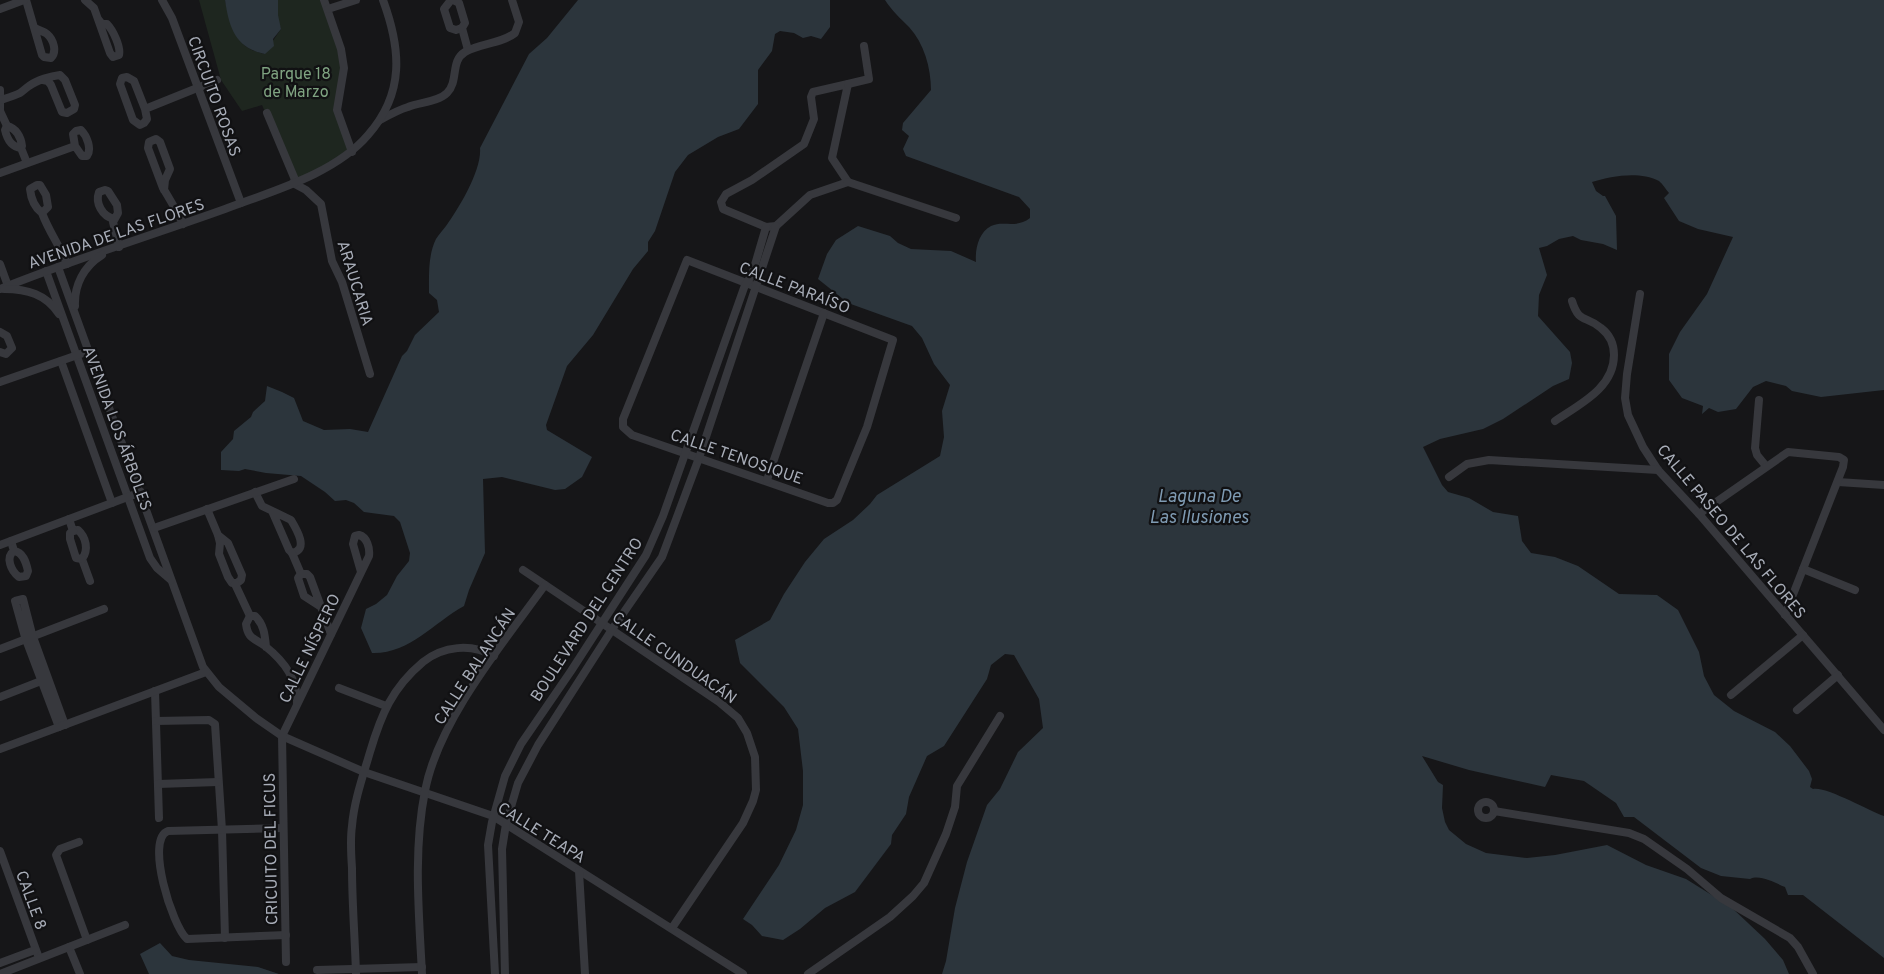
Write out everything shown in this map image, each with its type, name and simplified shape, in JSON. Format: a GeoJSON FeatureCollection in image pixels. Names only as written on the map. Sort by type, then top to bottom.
{"type":"FeatureCollection","features":[{"type":"Feature","properties":{"kind":"street"},"geometry":{"type":"LineString","coordinates":[[0,9],[25,0],[35,28]]}},
{"type":"Feature","properties":{"kind":"street"},"geometry":{"type":"LineString","coordinates":[[86,0],[93,6],[110,53],[113,57],[119,55],[120,50],[109,25],[102,24],[98,19]]}},
{"type":"Feature","properties":{"kind":"street","name":"CIRCUITO ROSAS"},"geometry":{"type":"LineString","coordinates":[[162,0],[172,18],[241,203]]}},
{"type":"Feature","properties":{"kind":"street"},"geometry":{"type":"LineString","coordinates":[[324,0],[341,49],[344,68],[338,99],[338,113],[352,152],[379,121],[390,100],[395,83],[397,66],[395,36],[383,0]]}},
{"type":"Feature","properties":{"kind":"street"},"geometry":{"type":"LineString","coordinates":[[328,9],[356,0]]}},
{"type":"Feature","properties":{"kind":"street"},"geometry":{"type":"LineString","coordinates":[[452,0],[459,4],[465,23],[462,28],[456,30],[450,28],[444,9],[452,0]]}},
{"type":"Feature","properties":{"kind":"street"},"geometry":{"type":"LineString","coordinates":[[379,121],[408,107],[436,99],[447,93],[451,88],[456,61],[460,56],[468,50],[509,37],[517,29],[519,22],[512,0]]}},
{"type":"Feature","properties":{"kind":"street"},"geometry":{"type":"LineString","coordinates":[[462,28],[468,50]]}},
{"type":"Feature","properties":{"kind":"street"},"geometry":{"type":"LineString","coordinates":[[864,46],[869,79],[813,92],[811,97],[813,122],[804,144],[752,180],[723,197],[721,205],[723,209],[766,227],[776,226],[810,195],[848,182],[956,218]]}},
{"type":"Feature","properties":{"kind":"street"},"geometry":{"type":"LineString","coordinates":[[1,100],[22,92],[30,85],[43,80],[58,75],[65,80],[75,105],[72,111],[62,112],[51,85],[48,81],[43,80]]}},
{"type":"Feature","properties":{"kind":"street"},"geometry":{"type":"LineString","coordinates":[[127,77],[134,81],[145,109],[147,117],[145,122],[137,124],[133,120],[120,84],[122,78],[127,77]]}},
{"type":"Feature","properties":{"kind":"street"},"geometry":{"type":"LineString","coordinates":[[145,109],[218,80]]}},
{"type":"Feature","properties":{"kind":"street"},"geometry":{"type":"LineString","coordinates":[[848,84],[832,158],[848,182]]}},
{"type":"Feature","properties":{"kind":"street"},"geometry":{"type":"LineString","coordinates":[[0,90],[0,111],[7,126],[13,129],[22,141],[21,148],[27,163]]}},
{"type":"Feature","properties":{"kind":"street"},"geometry":{"type":"LineString","coordinates":[[267,113],[294,182]]}},
{"type":"Feature","properties":{"kind":"street"},"geometry":{"type":"LineString","coordinates":[[7,126],[5,130],[10,143],[15,147],[21,148]]}},
{"type":"Feature","properties":{"kind":"street"},"geometry":{"type":"LineString","coordinates":[[164,190],[165,180],[170,169],[160,142],[156,139],[149,142],[147,146],[164,190],[174,204],[183,224]]}},
{"type":"Feature","properties":{"kind":"street"},"geometry":{"type":"LineString","coordinates":[[0,172],[75,146]]}},
{"type":"Feature","properties":{"kind":"street","name":"AVENIDA DE LAS FLORES"},"geometry":{"type":"LineString","coordinates":[[0,289],[241,203],[294,182],[352,152]]}},
{"type":"Feature","properties":{"kind":"street","name":"ARAUCARIA"},"geometry":{"type":"LineString","coordinates":[[294,182],[321,204],[332,261],[342,282],[370,374]]}},
{"type":"Feature","properties":{"kind":"street"},"geometry":{"type":"LineString","coordinates":[[42,213],[48,230],[61,247],[68,264]]}},
{"type":"Feature","properties":{"kind":"street"},"geometry":{"type":"LineString","coordinates":[[76,316],[75,294],[83,274],[96,259],[118,247],[114,219]]}},
{"type":"Feature","properties":{"kind":"street","name":"BOULEVARD DEL CENTRO"},"geometry":{"type":"LineString","coordinates":[[495,974],[488,851],[493,816],[505,776],[522,744],[566,680],[649,550],[663,516],[746,282],[757,271],[776,226]]}},
{"type":"Feature","properties":{"kind":"street","name":"BOULEVARD DEL CENTRO"},"geometry":{"type":"LineString","coordinates":[[505,974],[502,865],[506,824],[518,783],[531,758],[612,628],[662,556],[699,458],[756,286],[757,271],[766,227]]}},
{"type":"Feature","properties":{"kind":"street","name":"CALLE PARAÍSO"},"geometry":{"type":"LineString","coordinates":[[626,431],[623,426],[623,419],[686,260],[893,340],[867,427],[838,497]]}},
{"type":"Feature","properties":{"kind":"street"},"geometry":{"type":"LineString","coordinates":[[0,264],[8,286]]}},
{"type":"Feature","properties":{"kind":"street","name":"AVENIDA LOS ÁRBOLES"},"geometry":{"type":"LineString","coordinates":[[58,267],[206,672],[219,687],[243,708],[282,736]]}},
{"type":"Feature","properties":{"kind":"street","name":"AVENIDA LOS ÁRBOLES"},"geometry":{"type":"LineString","coordinates":[[46,271],[150,558],[175,586]]}},
{"type":"Feature","properties":{"kind":"street"},"geometry":{"type":"LineString","coordinates":[[0,289],[26,291],[41,296],[57,312],[69,333]]}},
{"type":"Feature","properties":{"kind":"street","name":"CALLE PASEO DE LAS FLORES"},"geometry":{"type":"LineString","coordinates":[[1640,294],[1625,398],[1628,415],[1637,434],[1658,470],[1699,514],[1884,730]]}},
{"type":"Feature","properties":{"kind":"street"},"geometry":{"type":"LineString","coordinates":[[1555,421],[1602,386],[1610,376],[1613,366],[1614,351],[1609,336],[1597,324],[1579,316],[1575,311],[1572,301]]}},
{"type":"Feature","properties":{"kind":"street"},"geometry":{"type":"LineString","coordinates":[[767,480],[824,313]]}},
{"type":"Feature","properties":{"kind":"street"},"geometry":{"type":"LineString","coordinates":[[0,332],[8,336],[12,348],[8,353],[0,352]]}},
{"type":"Feature","properties":{"kind":"street"},"geometry":{"type":"LineString","coordinates":[[0,382],[89,351]]}},
{"type":"Feature","properties":{"kind":"street"},"geometry":{"type":"LineString","coordinates":[[61,360],[112,503]]}},
{"type":"Feature","properties":{"kind":"street"},"geometry":{"type":"LineString","coordinates":[[1613,366],[1628,368]]}},
{"type":"Feature","properties":{"kind":"street"},"geometry":{"type":"LineString","coordinates":[[91,393],[103,388]]}},
{"type":"Feature","properties":{"kind":"street"},"geometry":{"type":"LineString","coordinates":[[1759,400],[1755,448],[1766,466]]}},
{"type":"Feature","properties":{"kind":"street","name":"CALLE TENOSIQUE"},"geometry":{"type":"LineString","coordinates":[[626,431],[828,503],[833,503],[838,497]]}},
{"type":"Feature","properties":{"kind":"street"},"geometry":{"type":"LineString","coordinates":[[1699,514],[1788,452],[1839,457],[1844,460],[1845,463],[1838,482],[1785,615]]}},
{"type":"Feature","properties":{"kind":"street"},"geometry":{"type":"LineString","coordinates":[[1449,478],[1467,464],[1489,460],[1658,470]]}},
{"type":"Feature","properties":{"kind":"street"},"geometry":{"type":"LineString","coordinates":[[154,528],[294,480]]}},
{"type":"Feature","properties":{"kind":"street"},"geometry":{"type":"LineString","coordinates":[[1838,482],[1884,485]]}},
{"type":"Feature","properties":{"kind":"street"},"geometry":{"type":"LineString","coordinates":[[0,545],[141,492]]}},
{"type":"Feature","properties":{"kind":"street"},"geometry":{"type":"LineString","coordinates":[[256,492],[262,506],[289,519],[293,523],[302,544],[298,551],[292,553]]}},
{"type":"Feature","properties":{"kind":"street"},"geometry":{"type":"LineString","coordinates":[[207,509],[218,535],[220,543],[219,552],[222,562],[230,581],[235,584],[250,616]]}},
{"type":"Feature","properties":{"kind":"street"},"geometry":{"type":"LineString","coordinates":[[272,511],[301,574]]}},
{"type":"Feature","properties":{"kind":"street"},"geometry":{"type":"LineString","coordinates":[[69,519],[73,531]]}},
{"type":"Feature","properties":{"kind":"street"},"geometry":{"type":"LineString","coordinates":[[73,531],[80,532],[86,546],[86,553],[82,559]]}},
{"type":"Feature","properties":{"kind":"street"},"geometry":{"type":"LineString","coordinates":[[73,531],[70,533],[70,539],[76,558],[82,559]]}},
{"type":"Feature","properties":{"kind":"street"},"geometry":{"type":"LineString","coordinates":[[218,535],[228,544],[242,575],[241,580],[235,584]]}},
{"type":"Feature","properties":{"kind":"street"},"geometry":{"type":"LineString","coordinates":[[10,541],[14,551]]}},
{"type":"Feature","properties":{"kind":"street"},"geometry":{"type":"LineString","coordinates":[[82,559],[90,581]]}},
{"type":"Feature","properties":{"kind":"street"},"geometry":{"type":"LineString","coordinates":[[1804,569],[1855,590]]}},
{"type":"Feature","properties":{"kind":"street","name":"CALLE CUNDUACÁN"},"geometry":{"type":"LineString","coordinates":[[523,570],[612,628],[734,713],[745,728],[754,757],[757,785],[751,808],[737,833],[672,928]]}},
{"type":"Feature","properties":{"kind":"street","name":"CALLE NÍSPERO"},"geometry":{"type":"LineString","coordinates":[[282,736],[361,572]]}},
{"type":"Feature","properties":{"kind":"street"},"geometry":{"type":"LineString","coordinates":[[301,574],[307,574],[310,577],[331,634]]}},
{"type":"Feature","properties":{"kind":"street"},"geometry":{"type":"LineString","coordinates":[[301,574],[298,578],[303,595],[321,607]]}},
{"type":"Feature","properties":{"kind":"street","name":"CALLE BALANCÁN"},"geometry":{"type":"LineString","coordinates":[[422,970],[418,846],[424,792],[434,760],[462,704],[545,585]]}},
{"type":"Feature","properties":{"kind":"street"},"geometry":{"type":"LineString","coordinates":[[0,649],[104,609]]}},
{"type":"Feature","properties":{"kind":"street"},"geometry":{"type":"LineString","coordinates":[[250,616],[246,624],[249,634],[285,665],[297,693],[297,706]]}},
{"type":"Feature","properties":{"kind":"street"},"geometry":{"type":"LineString","coordinates":[[250,616],[255,616],[259,620],[266,647]]}},
{"type":"Feature","properties":{"kind":"street"},"geometry":{"type":"LineString","coordinates":[[1731,696],[1803,635]]}},
{"type":"Feature","properties":{"kind":"street"},"geometry":{"type":"LineString","coordinates":[[30,638],[42,676],[62,726]]}},
{"type":"Feature","properties":{"kind":"street"},"geometry":{"type":"LineString","coordinates":[[356,971],[351,835],[353,815],[364,772],[386,706],[407,677],[435,654],[450,649],[468,647],[494,656]]}},
{"type":"Feature","properties":{"kind":"street"},"geometry":{"type":"LineString","coordinates":[[0,749],[206,672]]}},
{"type":"Feature","properties":{"kind":"street"},"geometry":{"type":"LineString","coordinates":[[1797,710],[1838,675]]}},
{"type":"Feature","properties":{"kind":"street"},"geometry":{"type":"LineString","coordinates":[[0,697],[42,676]]}},
{"type":"Feature","properties":{"kind":"street"},"geometry":{"type":"LineString","coordinates":[[339,688],[386,706]]}},
{"type":"Feature","properties":{"kind":"street"},"geometry":{"type":"LineString","coordinates":[[155,691],[159,818]]}},
{"type":"Feature","properties":{"kind":"street"},"geometry":{"type":"LineString","coordinates":[[808,974],[890,917],[921,887],[929,875],[946,834],[955,807],[957,786],[1000,716]]}},
{"type":"Feature","properties":{"kind":"street"},"geometry":{"type":"LineString","coordinates":[[156,721],[207,720],[214,723],[222,830],[225,938]]}},
{"type":"Feature","properties":{"kind":"street","name":"CALLE TEAPA"},"geometry":{"type":"LineString","coordinates":[[282,736],[364,772],[493,816],[743,974]]}},
{"type":"Feature","properties":{"kind":"street","name":"CRICUITO DEL FICUS"},"geometry":{"type":"LineString","coordinates":[[282,736],[286,962]]}},
{"type":"Feature","properties":{"kind":"street"},"geometry":{"type":"LineString","coordinates":[[158,784],[218,782]]}},
{"type":"Feature","properties":{"kind":"street"},"geometry":{"type":"LineString","coordinates":[[1494,811],[1629,833],[1644,839],[1696,875],[1721,898],[1790,938],[1798,946],[1813,974]]}},
{"type":"Feature","properties":{"kind":"street"},"geometry":{"type":"LineString","coordinates":[[283,828],[165,832],[160,839],[160,861],[165,892],[180,931],[185,938],[190,940],[286,935]]}},
{"type":"Feature","properties":{"kind":"street"},"geometry":{"type":"LineString","coordinates":[[79,842],[60,849],[56,853],[86,940]]}},
{"type":"Feature","properties":{"kind":"street","name":"CALLE 8"},"geometry":{"type":"LineString","coordinates":[[0,851],[39,958]]}},
{"type":"Feature","properties":{"kind":"street"},"geometry":{"type":"LineString","coordinates":[[579,871],[585,974]]}},
{"type":"Feature","properties":{"kind":"street"},"geometry":{"type":"LineString","coordinates":[[0,974],[126,925]]}},
{"type":"Feature","properties":{"kind":"street"},"geometry":{"type":"LineString","coordinates":[[69,947],[80,974]]}},
{"type":"Feature","properties":{"kind":"street"},"geometry":{"type":"LineString","coordinates":[[0,963],[36,950]]}},
{"type":"Feature","properties":{"kind":"street"},"geometry":{"type":"LineString","coordinates":[[317,970],[422,970]]}},
{"type":"Feature","properties":{"kind":"green space","name":"Parque 18 de Marzo"},"geometry":{"type":"Polygon","coordinates":[[[199,0],[225,0],[232,23],[240,40],[248,48],[264,54],[281,29],[278,20],[278,0],[323,0],[335,37],[342,68],[336,99],[349,152],[296,182],[262,105],[242,111],[221,80],[199,0]]]}},
{"type":"Feature","properties":{"kind":"water"},"geometry":{"type":"Polygon","coordinates":[[[225,0],[278,0],[278,15],[281,29],[273,39],[274,46],[265,54],[247,47],[240,41],[235,35],[229,19],[225,0]]]}},
{"type":"Feature","properties":{"kind":"water"},"geometry":{"type":"Polygon","coordinates":[[[578,0],[830,0],[830,27],[821,39],[811,36],[803,38],[794,33],[780,31],[775,34],[772,51],[758,70],[758,104],[739,129],[718,137],[688,155],[675,172],[655,231],[648,242],[648,251],[633,269],[593,335],[567,366],[546,425],[547,430],[592,457],[582,477],[565,489],[555,490],[502,477],[483,479],[485,553],[464,606],[410,643],[386,652],[372,653],[361,628],[366,609],[387,595],[397,576],[409,561],[410,553],[400,522],[394,516],[364,512],[354,503],[346,500],[335,501],[301,476],[245,469],[239,471],[221,470],[221,452],[233,439],[234,431],[251,417],[253,412],[265,401],[267,386],[294,398],[303,421],[324,430],[350,429],[368,432],[402,356],[407,351],[415,335],[439,312],[437,300],[429,293],[433,245],[463,199],[474,178],[480,157],[480,148],[529,54],[547,38],[578,0]]]}},
{"type":"Feature","properties":{"kind":"water","name":"Laguna De Las Ilusiones"},"geometry":{"type":"Polygon","coordinates":[[[885,0],[1884,0],[1884,390],[1821,397],[1792,391],[1786,386],[1766,381],[1753,387],[1736,409],[1718,412],[1709,408],[1702,414],[1703,406],[1682,398],[1669,380],[1669,354],[1680,332],[1707,294],[1733,237],[1698,229],[1679,221],[1664,198],[1669,193],[1659,181],[1643,176],[1617,176],[1592,182],[1596,191],[1605,196],[1616,216],[1617,250],[1573,236],[1559,239],[1539,248],[1547,275],[1539,295],[1538,316],[1570,352],[1572,363],[1569,379],[1553,386],[1503,419],[1483,429],[1440,439],[1423,447],[1442,485],[1448,492],[1469,498],[1493,512],[1518,516],[1522,541],[1531,553],[1555,557],[1578,566],[1619,594],[1657,595],[1678,610],[1699,652],[1704,676],[1714,695],[1734,711],[1775,732],[1790,746],[1809,771],[1812,779],[1810,787],[1827,791],[1884,816],[1884,958],[1803,895],[1788,895],[1785,887],[1763,878],[1750,879],[1721,876],[1701,868],[1634,817],[1624,817],[1616,803],[1584,781],[1551,775],[1545,787],[1469,770],[1422,756],[1438,782],[1443,785],[1442,808],[1449,830],[1466,844],[1486,853],[1527,858],[1555,855],[1607,845],[1646,865],[1686,879],[1731,907],[1765,939],[1783,960],[1789,974],[942,974],[955,908],[967,862],[987,805],[1000,789],[1018,752],[1043,728],[1039,699],[1014,655],[1005,654],[991,665],[987,679],[944,746],[927,756],[909,797],[906,814],[892,835],[891,844],[855,892],[825,908],[800,929],[783,940],[762,936],[752,925],[743,919],[779,865],[796,830],[803,805],[803,771],[798,729],[784,707],[740,663],[735,640],[770,620],[805,562],[824,539],[853,520],[877,495],[940,456],[944,437],[942,411],[950,385],[934,364],[922,338],[912,326],[848,303],[818,279],[827,254],[836,240],[858,226],[890,236],[898,243],[911,249],[951,251],[976,262],[978,242],[987,229],[996,224],[1015,224],[1030,218],[1030,209],[1019,197],[906,156],[903,149],[909,136],[902,130],[903,123],[931,90],[930,73],[926,56],[919,40],[885,0]]]}},
{"type":"Feature","properties":{"kind":"water"},"geometry":{"type":"Polygon","coordinates":[[[160,943],[172,956],[189,960],[258,967],[279,974],[149,974],[140,954],[160,943]]]}}]}
